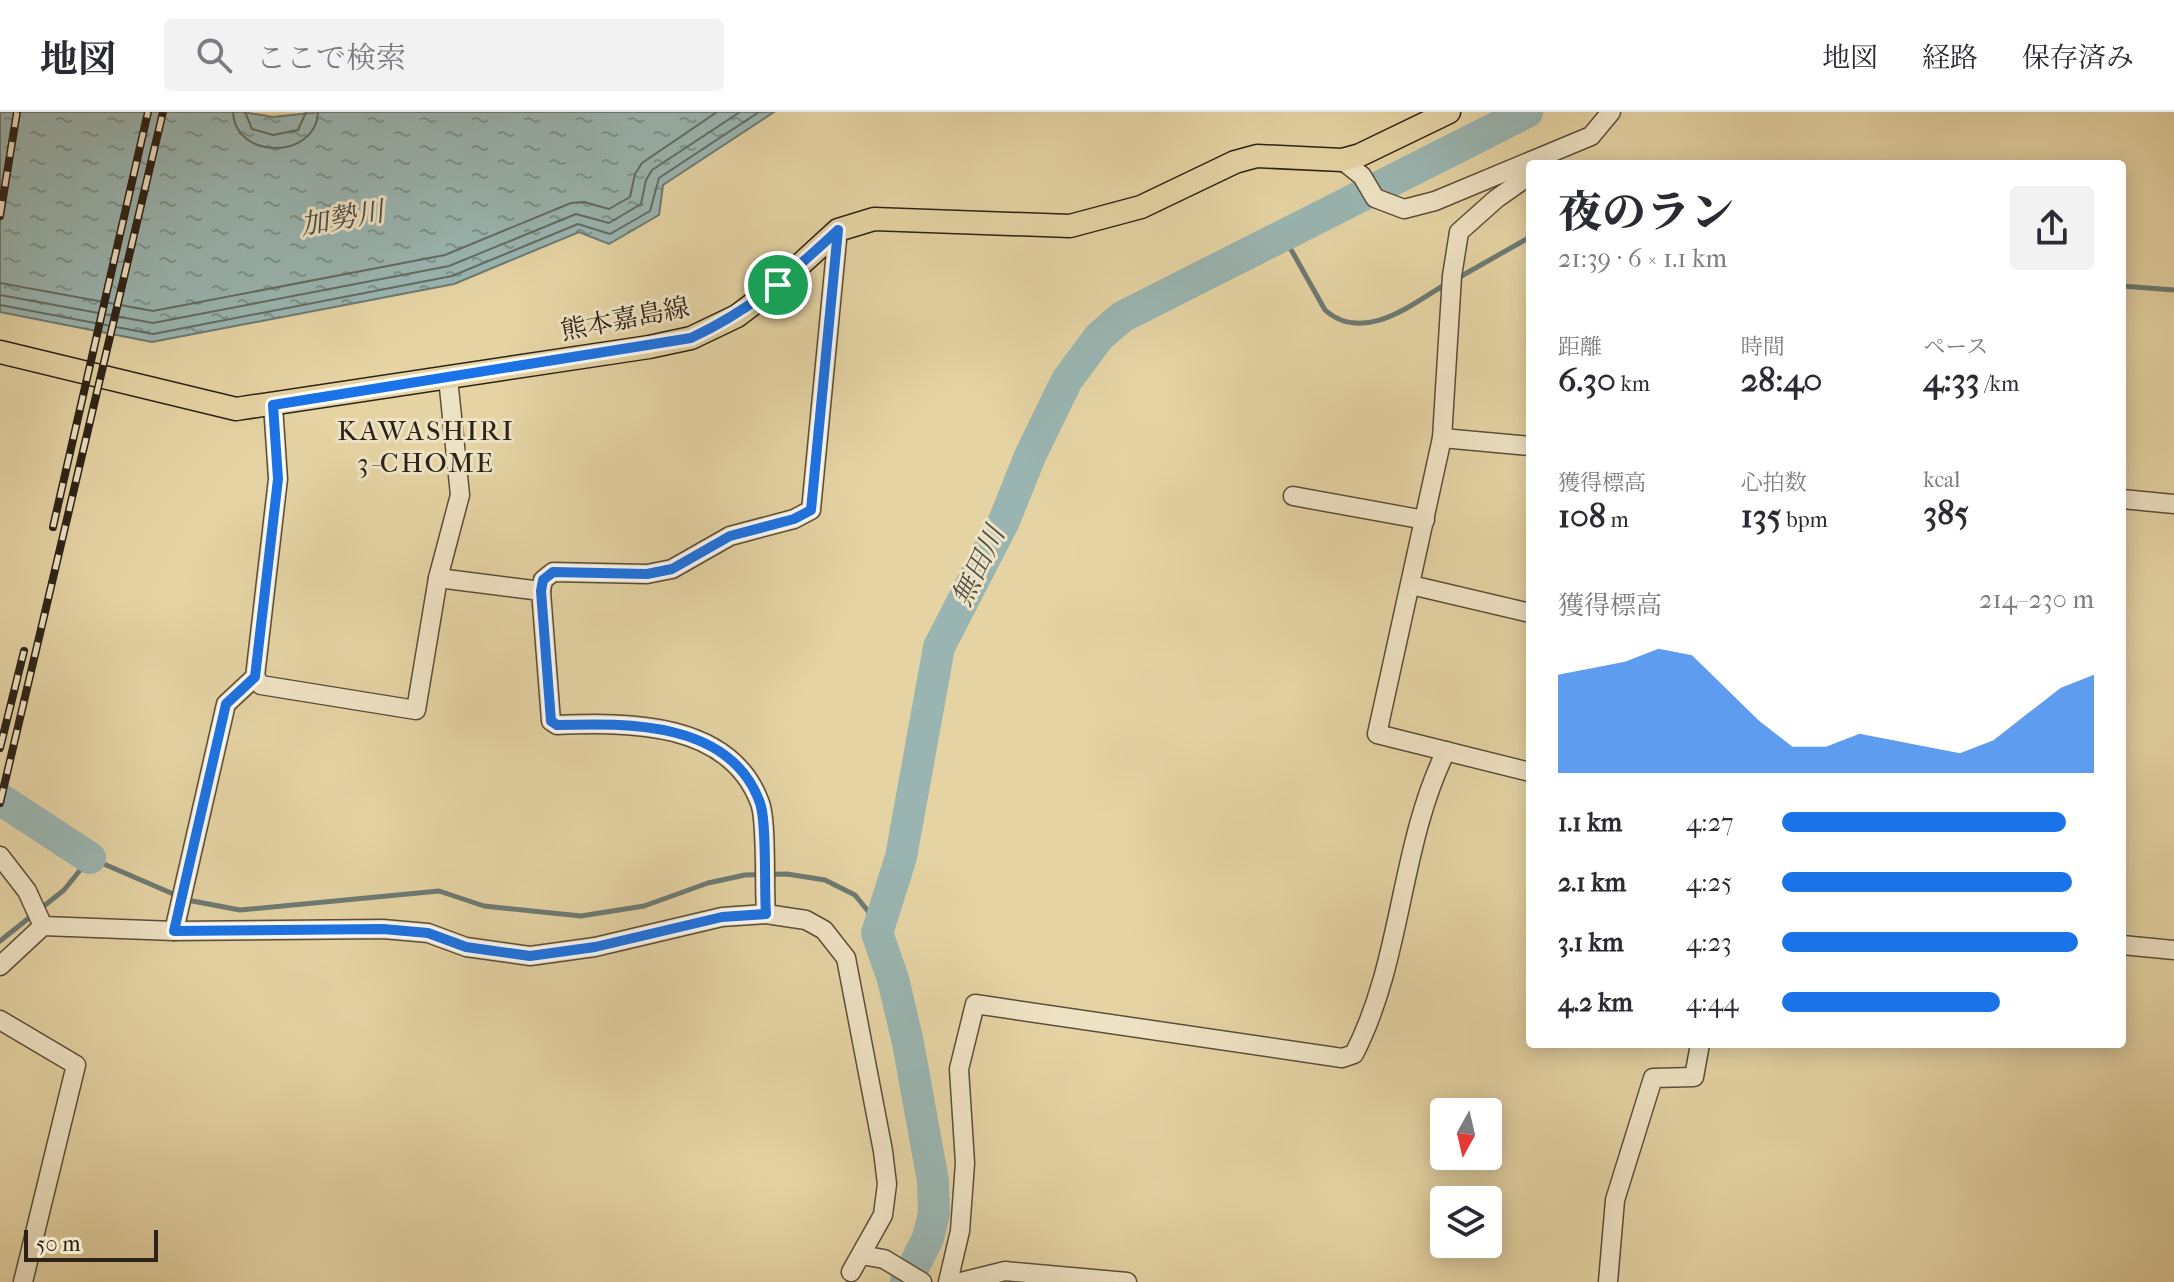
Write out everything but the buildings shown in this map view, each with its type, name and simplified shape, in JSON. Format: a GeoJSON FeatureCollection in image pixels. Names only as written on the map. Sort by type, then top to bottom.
{"type":"FeatureCollection","features":[{"type":"Feature","properties":{"kind":"main road","name":"熊本嘉島線"},"geometry":{"type":"LineString","coordinates":[[0,352],[236,409],[691,338],[748,308],[838,230],[893,217],[1070,226],[1141,207],[1235,162],[1257,156],[1342,160],[1360,155],[1449,112]]}},
{"type":"Feature","properties":{"kind":"street"},"geometry":{"type":"LineString","coordinates":[[1552,160],[1603,126],[1611,112]]}},
{"type":"Feature","properties":{"kind":"street"},"geometry":{"type":"LineString","coordinates":[[1535,160],[1581,141]]}},
{"type":"Feature","properties":{"kind":"street"},"geometry":{"type":"LineString","coordinates":[[1342,160],[1362,176],[1375,198],[1404,209],[1435,201],[1526,164]]}},
{"type":"Feature","properties":{"kind":"street"},"geometry":{"type":"LineString","coordinates":[[1526,178],[1459,232],[1452,276],[1442,438],[1411,585],[1382,698],[1377,734],[1526,771]]}},
{"type":"Feature","properties":{"kind":"street"},"geometry":{"type":"LineString","coordinates":[[766,914],[761,805],[740,768],[700,740],[681,732],[618,724],[557,725],[551,721],[541,591],[543,580],[553,572],[647,574],[672,569],[730,536],[794,519],[811,510],[838,230]]}},
{"type":"Feature","properties":{"kind":"street"},"geometry":{"type":"LineString","coordinates":[[255,677],[261,685],[416,710],[438,578],[460,495],[448,378]]}},
{"type":"Feature","properties":{"kind":"street"},"geometry":{"type":"LineString","coordinates":[[175,925],[226,704],[255,677],[278,479],[273,405]]}},
{"type":"Feature","properties":{"kind":"street"},"geometry":{"type":"LineString","coordinates":[[1442,438],[1526,446]]}},
{"type":"Feature","properties":{"kind":"street"},"geometry":{"type":"LineString","coordinates":[[1293,496],[1425,520]]}},
{"type":"Feature","properties":{"kind":"street"},"geometry":{"type":"LineString","coordinates":[[2126,499],[2174,504]]}},
{"type":"Feature","properties":{"kind":"street"},"geometry":{"type":"LineString","coordinates":[[438,578],[541,591]]}},
{"type":"Feature","properties":{"kind":"street"},"geometry":{"type":"LineString","coordinates":[[1411,585],[1526,612]]}},
{"type":"Feature","properties":{"kind":"street"},"geometry":{"type":"LineString","coordinates":[[948,1282],[960,1231],[965,1163],[959,1069],[975,1004],[1342,1058],[1354,1054],[1368,1027],[1392,944],[1427,790],[1446,751]]}},
{"type":"Feature","properties":{"kind":"street"},"geometry":{"type":"LineString","coordinates":[[0,856],[27,891],[43,926]]}},
{"type":"Feature","properties":{"kind":"street"},"geometry":{"type":"LineString","coordinates":[[0,966],[43,926],[383,929],[428,933],[466,947],[530,956],[595,947],[722,917],[766,914],[806,920],[824,930],[840,946],[852,979],[887,1184],[883,1215],[866,1256],[851,1272]]}},
{"type":"Feature","properties":{"kind":"street"},"geometry":{"type":"LineString","coordinates":[[2126,945],[2174,950]]}},
{"type":"Feature","properties":{"kind":"street"},"geometry":{"type":"LineString","coordinates":[[0,1020],[76,1065],[23,1282]]}},
{"type":"Feature","properties":{"kind":"street"},"geometry":{"type":"LineString","coordinates":[[1608,1282],[1615,1200],[1653,1078],[1694,1077],[1699,1048]]}},
{"type":"Feature","properties":{"kind":"street"},"geometry":{"type":"LineString","coordinates":[[866,1256],[884,1259],[922,1282]]}},
{"type":"Feature","properties":{"kind":"street"},"geometry":{"type":"LineString","coordinates":[[961,1282],[1005,1271],[1127,1282]]}},
{"type":"Feature","properties":{"kind":"water","name":"加勢川"},"geometry":{"type":"Polygon","coordinates":[[[0,112],[243,112],[273,117],[320,112],[774,112],[663,185],[659,215],[609,244],[579,232],[454,284],[152,342],[0,312],[0,112]]]}},
{"type":"Feature","properties":{"kind":"waterway","name":"無田川"},"geometry":{"type":"LineString","coordinates":[[906,1282],[928,1238],[934,1213],[933,1181],[908,1043],[893,979],[877,933],[901,857],[939,647],[1004,521],[1030,456],[1067,380],[1099,337],[1122,317],[1527,112]]}},
{"type":"Feature","properties":{"kind":"waterway"},"geometry":{"type":"LineString","coordinates":[[1284,237],[1325,310],[1340,320],[1355,323],[1387,318],[1446,284]]}},
{"type":"Feature","properties":{"kind":"waterway"},"geometry":{"type":"LineString","coordinates":[[1458,278],[1526,239]]}},
{"type":"Feature","properties":{"kind":"waterway"},"geometry":{"type":"LineString","coordinates":[[2126,286],[2174,290]]}},
{"type":"Feature","properties":{"kind":"waterway"},"geometry":{"type":"LineString","coordinates":[[0,799],[90,858]]}},
{"type":"Feature","properties":{"kind":"waterway"},"geometry":{"type":"LineString","coordinates":[[0,941],[64,890],[90,858],[178,896]]}},
{"type":"Feature","properties":{"kind":"waterway"},"geometry":{"type":"LineString","coordinates":[[187,900],[240,910],[439,891],[484,906],[581,916],[644,906],[708,883],[745,875],[787,874],[825,880],[855,895],[868,911],[877,933]]}},
{"type":"Feature","properties":{"kind":"railway"},"geometry":{"type":"LineString","coordinates":[[0,216],[17,112]]}},
{"type":"Feature","properties":{"kind":"railway"},"geometry":{"type":"LineString","coordinates":[[53,527],[148,112]]}},
{"type":"Feature","properties":{"kind":"railway"},"geometry":{"type":"LineString","coordinates":[[0,803],[163,112]]}},
{"type":"Feature","properties":{"kind":"railway"},"geometry":{"type":"LineString","coordinates":[[0,748],[24,651]]}},
{"type":"Feature","properties":{"kind":"district","name":"KAWASHIRI 3-CHOME"},"geometry":{"type":"Point","coordinates":[426,446]}},
{"type":"Feature","properties":{"kind":"route"},"geometry":{"type":"LineString","coordinates":[[838,230],[826,334],[815,495],[811,510],[794,519],[730,536],[672,569],[647,574],[553,572],[543,580],[541,591],[551,721],[557,725],[618,724],[681,732],[700,740],[740,768],[761,805],[766,914],[722,917],[595,947],[530,956],[466,947],[428,933],[383,929],[174,931],[226,704],[255,677],[278,479],[273,405],[691,338],[737,316],[778,285],[838,230]]}}]}
